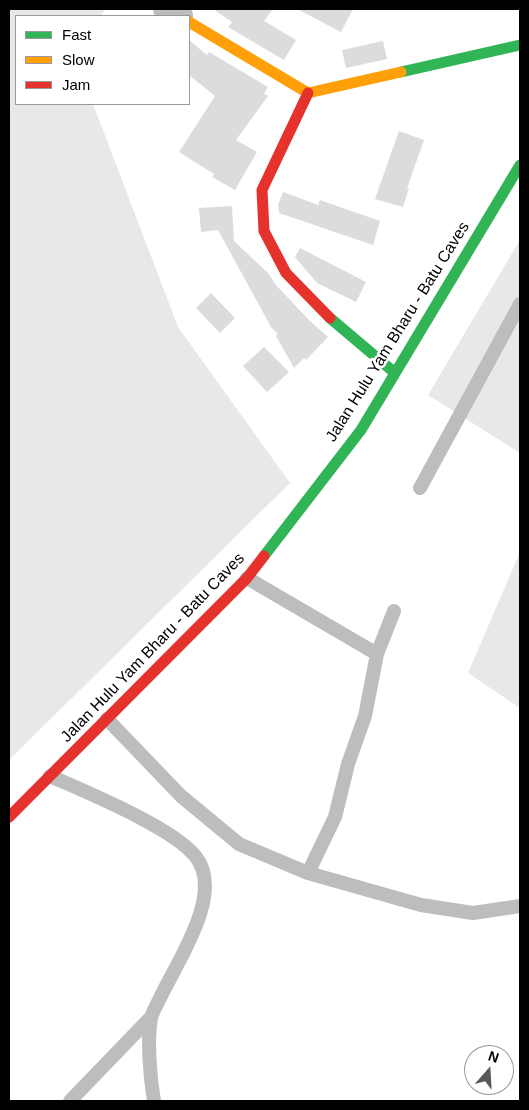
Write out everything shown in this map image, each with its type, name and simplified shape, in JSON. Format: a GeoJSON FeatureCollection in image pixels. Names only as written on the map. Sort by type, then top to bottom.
{"type":"FeatureCollection","features":[{"type":"Feature","properties":{"kind":"main road"},"geometry":{"type":"LineString","coordinates":[[190,23],[308,94],[520,45]]}},
{"type":"Feature","properties":{"kind":"main road"},"geometry":{"type":"LineString","coordinates":[[308,94],[262,190],[264,231],[286,273],[321,310],[395,373]]}},
{"type":"Feature","properties":{"kind":"main road","name":"Jalan Hulu Yam Bharu - Batu Caves"},"geometry":{"type":"LineString","coordinates":[[9,817],[247,578],[361,430],[520,165]]}},
{"type":"Feature","properties":{"kind":"lane"},"geometry":{"type":"LineString","coordinates":[[420,488],[520,304]]}},
{"type":"Feature","properties":{"kind":"lane"},"geometry":{"type":"LineString","coordinates":[[247,578],[377,654]]}},
{"type":"Feature","properties":{"kind":"lane"},"geometry":{"type":"LineString","coordinates":[[308,873],[335,816],[348,764],[365,716],[377,654],[394,611]]}},
{"type":"Feature","properties":{"kind":"lane"},"geometry":{"type":"LineString","coordinates":[[107,719],[181,796],[239,844],[308,873],[421,905],[473,913],[520,906]]}},
{"type":"Feature","properties":{"kind":"lane"},"geometry":{"type":"LineString","coordinates":[[50,776],[150,824],[195,855],[203,868],[206,883],[201,914],[151,1017],[70,1101]]}},
{"type":"Feature","properties":{"kind":"lane"},"geometry":{"type":"LineString","coordinates":[[151,1017],[151,1081],[154,1101]]}},
{"type":"Feature","properties":{"kind":"shaded area"},"geometry":{"type":"Polygon","coordinates":[[[9,9],[105,9],[102,15],[15,15],[15,105],[93,105],[178,327],[290,483],[9,760],[9,9]]]}},
{"type":"Feature","properties":{"kind":"shaded area"},"geometry":{"type":"Polygon","coordinates":[[[520,240],[520,453],[428,395],[520,240]]]}},
{"type":"Feature","properties":{"kind":"shaded area"},"geometry":{"type":"Polygon","coordinates":[[[520,552],[520,708],[468,673],[520,552]]]}},
{"type":"Feature","properties":{"kind":"building"},"geometry":{"type":"Polygon","coordinates":[[[213,9],[273,9],[264,21],[296,40],[284,60],[228,27],[232,22],[213,9]]]}},
{"type":"Feature","properties":{"kind":"building"},"geometry":{"type":"Polygon","coordinates":[[[297,9],[353,9],[341,32],[297,9]]]}},
{"type":"Feature","properties":{"kind":"building"},"geometry":{"type":"Polygon","coordinates":[[[190,41],[207,55],[209,52],[268,87],[264,94],[268,96],[236,140],[257,152],[235,190],[212,177],[214,174],[179,152],[215,96],[190,76],[190,41]]]}},
{"type":"Feature","properties":{"kind":"building"},"geometry":{"type":"Polygon","coordinates":[[[383,41],[387,59],[346,68],[342,50],[383,41]]]}},
{"type":"Feature","properties":{"kind":"building"},"geometry":{"type":"Polygon","coordinates":[[[399,131],[424,140],[407,188],[409,188],[403,207],[375,199],[399,131]]]}},
{"type":"Feature","properties":{"kind":"building"},"geometry":{"type":"Polygon","coordinates":[[[283,192],[318,205],[320,200],[380,221],[373,245],[279,213],[278,205],[283,192]]]}},
{"type":"Feature","properties":{"kind":"building"},"geometry":{"type":"Polygon","coordinates":[[[232,206],[234,241],[269,274],[275,284],[328,337],[306,360],[304,358],[294,368],[276,336],[278,334],[271,327],[218,230],[201,232],[199,208],[232,206]]]}},
{"type":"Feature","properties":{"kind":"building"},"geometry":{"type":"Polygon","coordinates":[[[300,248],[366,282],[356,302],[317,283],[295,257],[300,248]]]}},
{"type":"Feature","properties":{"kind":"building"},"geometry":{"type":"Polygon","coordinates":[[[211,293],[235,318],[220,333],[196,308],[211,293]]]}},
{"type":"Feature","properties":{"kind":"building"},"geometry":{"type":"Polygon","coordinates":[[[264,347],[289,372],[267,392],[243,366],[264,347]]]}},
{"type":"Feature","properties":{"kind":"traffic: fast"},"geometry":{"type":"LineString","coordinates":[[401,72],[520,45]]}},
{"type":"Feature","properties":{"kind":"traffic: fast"},"geometry":{"type":"LineString","coordinates":[[264,556],[361,430],[520,165]]}},
{"type":"Feature","properties":{"kind":"traffic: fast"},"geometry":{"type":"LineString","coordinates":[[330,318],[395,373]]}},
{"type":"Feature","properties":{"kind":"traffic: slow"},"geometry":{"type":"LineString","coordinates":[[190,23],[308,93],[401,72]]}},
{"type":"Feature","properties":{"kind":"traffic: jam"},"geometry":{"type":"LineString","coordinates":[[308,93],[262,190],[264,231],[286,273],[330,318]]}},
{"type":"Feature","properties":{"kind":"traffic: jam"},"geometry":{"type":"LineString","coordinates":[[9,817],[247,578],[264,556]]}}]}
